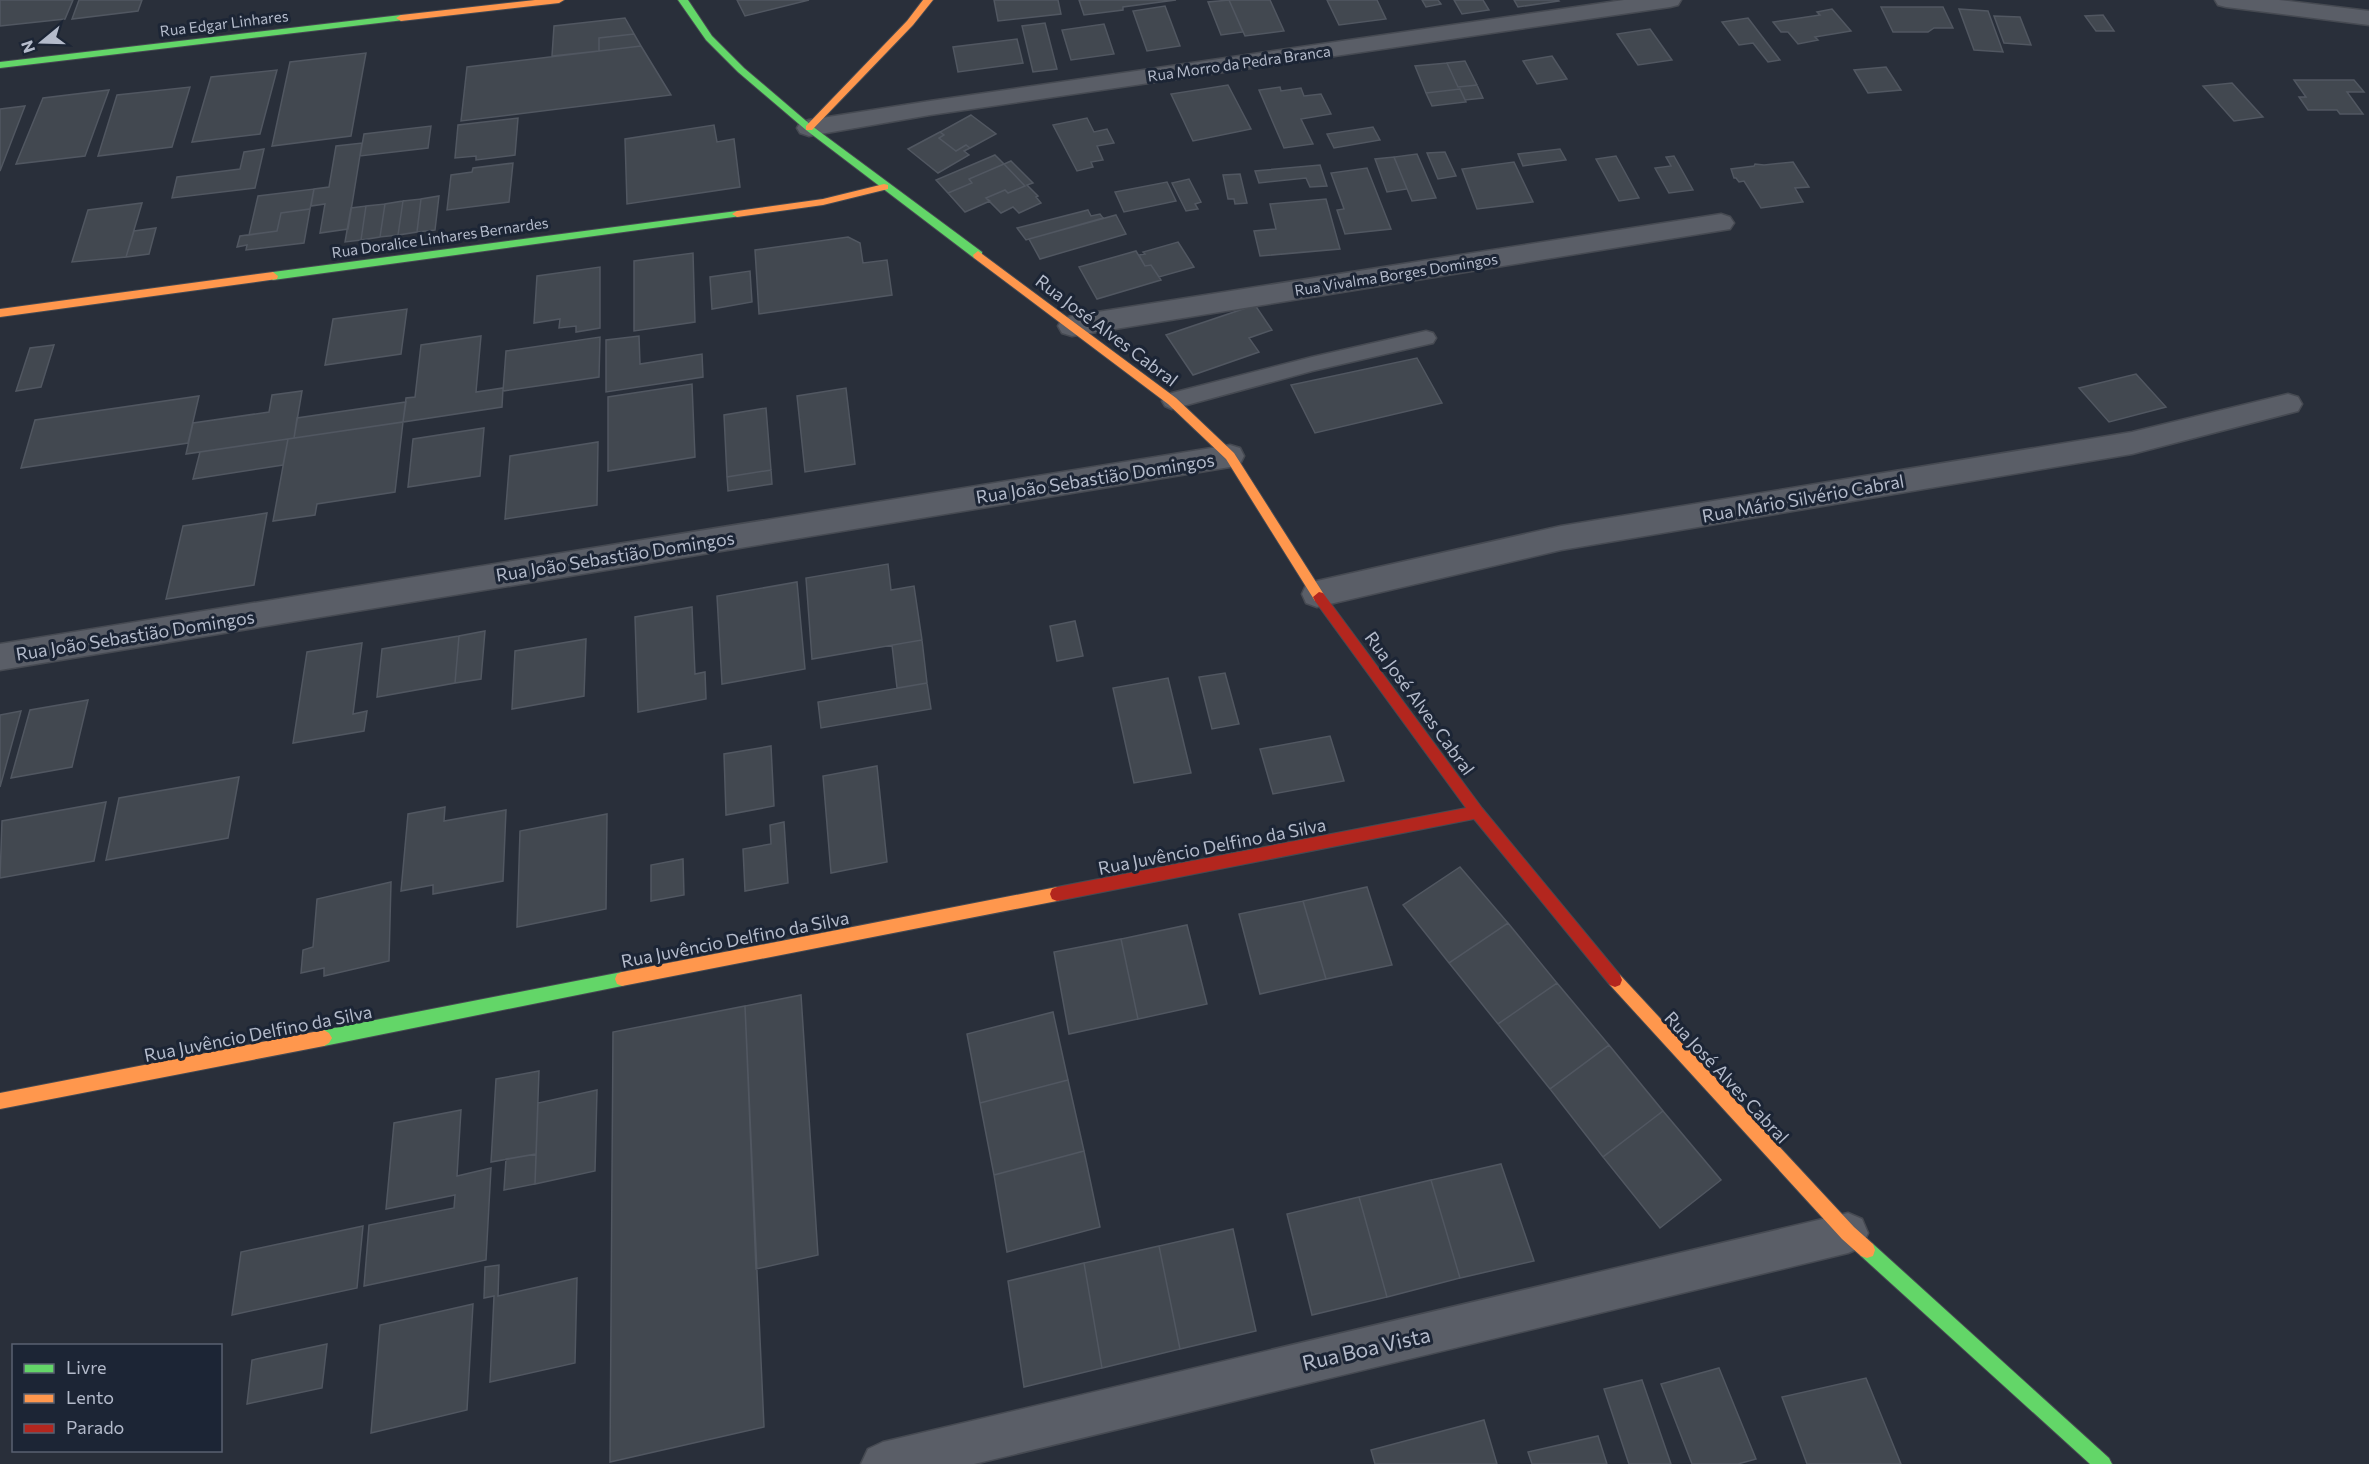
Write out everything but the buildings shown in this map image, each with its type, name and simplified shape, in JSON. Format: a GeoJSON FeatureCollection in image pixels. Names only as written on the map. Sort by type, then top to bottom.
{"type":"FeatureCollection","features":[{"type":"Feature","properties":{"kind":"street","name":"Rua Edgar Linhares"},"geometry":{"type":"LineString","coordinates":[[0,65],[559,0]]}},
{"type":"Feature","properties":{"kind":"street","name":"Rua José Alves Cabral"},"geometry":{"type":"LineString","coordinates":[[683,0],[709,38],[741,70],[809,129],[1172,401],[1230,456],[1317,594],[1477,812],[1630,999],[1848,1233],[2103,1464]]}},
{"type":"Feature","properties":{"kind":"street"},"geometry":{"type":"LineString","coordinates":[[809,129],[910,23],[928,0]]}},
{"type":"Feature","properties":{"kind":"street","name":"Rua Morro da Pedra Branca"},"geometry":{"type":"LineString","coordinates":[[809,129],[930,108],[1670,0]]}},
{"type":"Feature","properties":{"kind":"street"},"geometry":{"type":"LineString","coordinates":[[2226,0],[2369,18]]}},
{"type":"Feature","properties":{"kind":"street","name":"Rua Doralice Linhares Bernardes"},"geometry":{"type":"LineString","coordinates":[[0,313],[823,202],[884,187]]}},
{"type":"Feature","properties":{"kind":"street","name":"Rua Vivalma Borges Domingos"},"geometry":{"type":"LineString","coordinates":[[1072,326],[1721,223]]}},
{"type":"Feature","properties":{"kind":"street","name":"Rua Mário Silvério Cabral"},"geometry":{"type":"LineString","coordinates":[[1317,594],[1561,538],[2132,443],[2288,404]]}},
{"type":"Feature","properties":{"kind":"street","name":"Rua João Sebastião Domingos"},"geometry":{"type":"LineString","coordinates":[[0,657],[1230,456]]}},
{"type":"Feature","properties":{"kind":"street","name":"Rua Juvêncio Delfino da Silva"},"geometry":{"type":"LineString","coordinates":[[0,1101],[1477,812]]}},
{"type":"Feature","properties":{"kind":"street","name":"Rua Boa Vista"},"geometry":{"type":"LineString","coordinates":[[883,1464],[1848,1233]]}},
{"type":"Feature","properties":{"kind":"lane"},"geometry":{"type":"LineString","coordinates":[[1172,401],[1312,364],[1426,338]]}},
{"type":"Feature","properties":{"kind":"traffic: fast"},"geometry":{"type":"LineString","coordinates":[[683,0],[709,38],[741,70],[809,128],[978,255]]}},
{"type":"Feature","properties":{"kind":"traffic: fast"},"geometry":{"type":"LineString","coordinates":[[0,65],[401,18]]}},
{"type":"Feature","properties":{"kind":"traffic: fast"},"geometry":{"type":"LineString","coordinates":[[273,276],[737,214]]}},
{"type":"Feature","properties":{"kind":"traffic: fast"},"geometry":{"type":"LineString","coordinates":[[324,1038],[622,979]]}},
{"type":"Feature","properties":{"kind":"traffic: fast"},"geometry":{"type":"LineString","coordinates":[[1867,1250],[2103,1464]]}},
{"type":"Feature","properties":{"kind":"traffic: slow"},"geometry":{"type":"LineString","coordinates":[[401,18],[559,0]]}},
{"type":"Feature","properties":{"kind":"traffic: slow"},"geometry":{"type":"LineString","coordinates":[[809,128],[910,23],[928,0]]}},
{"type":"Feature","properties":{"kind":"traffic: slow"},"geometry":{"type":"LineString","coordinates":[[737,214],[823,202],[884,187]]}},
{"type":"Feature","properties":{"kind":"traffic: slow"},"geometry":{"type":"LineString","coordinates":[[978,255],[1172,401],[1230,456],[1319,597]]}},
{"type":"Feature","properties":{"kind":"traffic: slow"},"geometry":{"type":"LineString","coordinates":[[0,313],[273,276]]}},
{"type":"Feature","properties":{"kind":"traffic: slow"},"geometry":{"type":"LineString","coordinates":[[622,979],[1057,894]]}},
{"type":"Feature","properties":{"kind":"traffic: slow"},"geometry":{"type":"LineString","coordinates":[[1615,980],[1848,1233],[1867,1250]]}},
{"type":"Feature","properties":{"kind":"traffic: slow"},"geometry":{"type":"LineString","coordinates":[[0,1101],[324,1038]]}},
{"type":"Feature","properties":{"kind":"traffic: jam"},"geometry":{"type":"LineString","coordinates":[[1319,597],[1477,812],[1615,980]]}},
{"type":"Feature","properties":{"kind":"traffic: jam"},"geometry":{"type":"LineString","coordinates":[[1057,894],[1477,812]]}}]}
